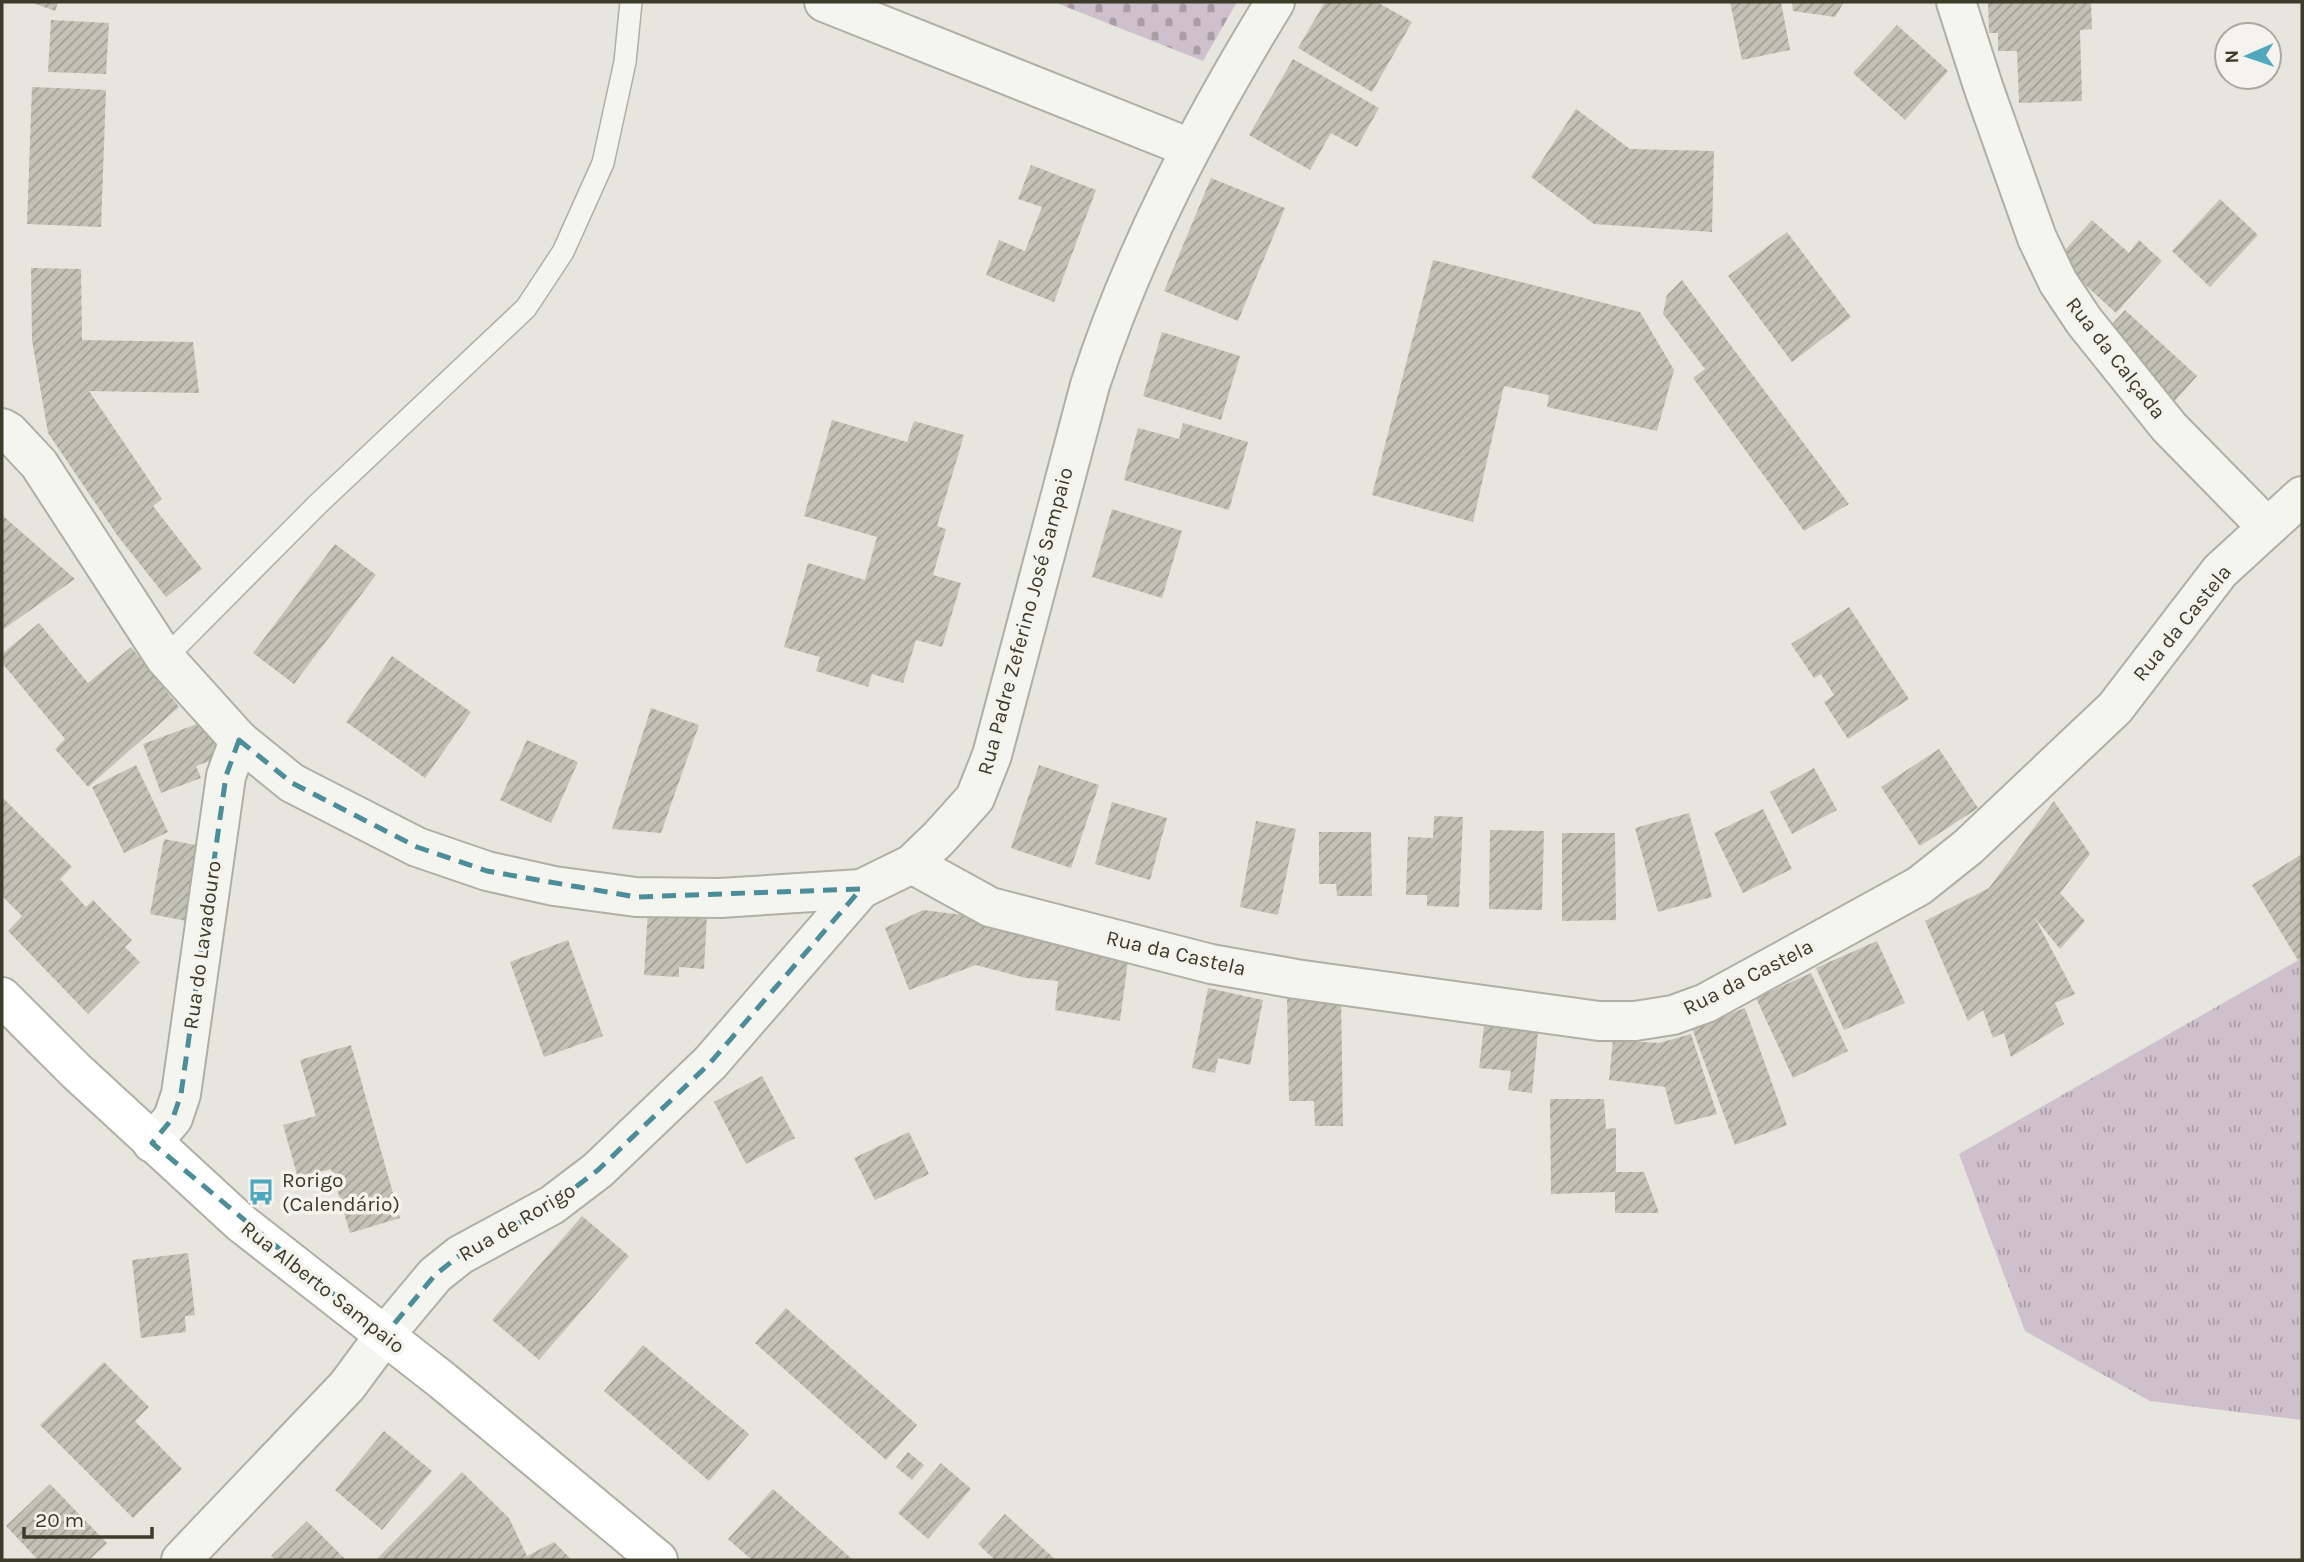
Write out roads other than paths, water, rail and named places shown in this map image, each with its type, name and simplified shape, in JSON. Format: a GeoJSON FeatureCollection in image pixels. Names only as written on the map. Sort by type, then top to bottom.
{"type":"FeatureCollection","features":[{"type":"Feature","properties":{"kind":"main road","name":"Rua Alberto Sampaio"},"geometry":{"type":"LineString","coordinates":[[2,997],[76,1072],[241,1223],[453,1389],[658,1560]]}},
{"type":"Feature","properties":{"kind":"street"},"geometry":{"type":"LineString","coordinates":[[824,2],[1190,148]]}},
{"type":"Feature","properties":{"kind":"street","name":"Rua Padre Zeferino José Sampaio"},"geometry":{"type":"LineString","coordinates":[[2,428],[39,464],[165,658],[239,740],[292,783],[417,847],[487,871],[554,886],[636,897],[720,898],[861,889],[912,864],[975,798],[992,755],[1079,425],[1109,327],[1135,264],[1190,148],[1275,2]]}},
{"type":"Feature","properties":{"kind":"street","name":"Rua da Calçada"},"geometry":{"type":"LineString","coordinates":[[1956,2],[2033,226],[2058,282],[2084,321],[2169,427],[2267,527]]}},
{"type":"Feature","properties":{"kind":"street","name":"Rua da Castela"},"geometry":{"type":"LineString","coordinates":[[912,864],[990,908],[1211,964],[1296,979],[1564,1017],[1635,1021],[1673,1015],[1706,1003],[1919,886],[1968,847],[2115,708],[2220,571],[2302,496]]}},
{"type":"Feature","properties":{"kind":"street","name":"Rua do Lavadouro"},"geometry":{"type":"LineString","coordinates":[[152,1143],[173,1118],[181,1094],[226,776],[239,740]]}},
{"type":"Feature","properties":{"kind":"street","name":"Rua de Rorigo"},"geometry":{"type":"LineString","coordinates":[[181,1560],[347,1386],[435,1275],[460,1255],[552,1205],[598,1170],[710,1063],[861,889]]}},
{"type":"Feature","properties":{"kind":"lane"},"geometry":{"type":"LineString","coordinates":[[165,658],[317,505],[526,308],[563,252],[603,163],[625,62],[631,2]]}},
{"type":"Feature","properties":{"kind":"place","name":"Rorigo (Calendário)"},"geometry":{"type":"Point","coordinates":[261,1192]}}]}
